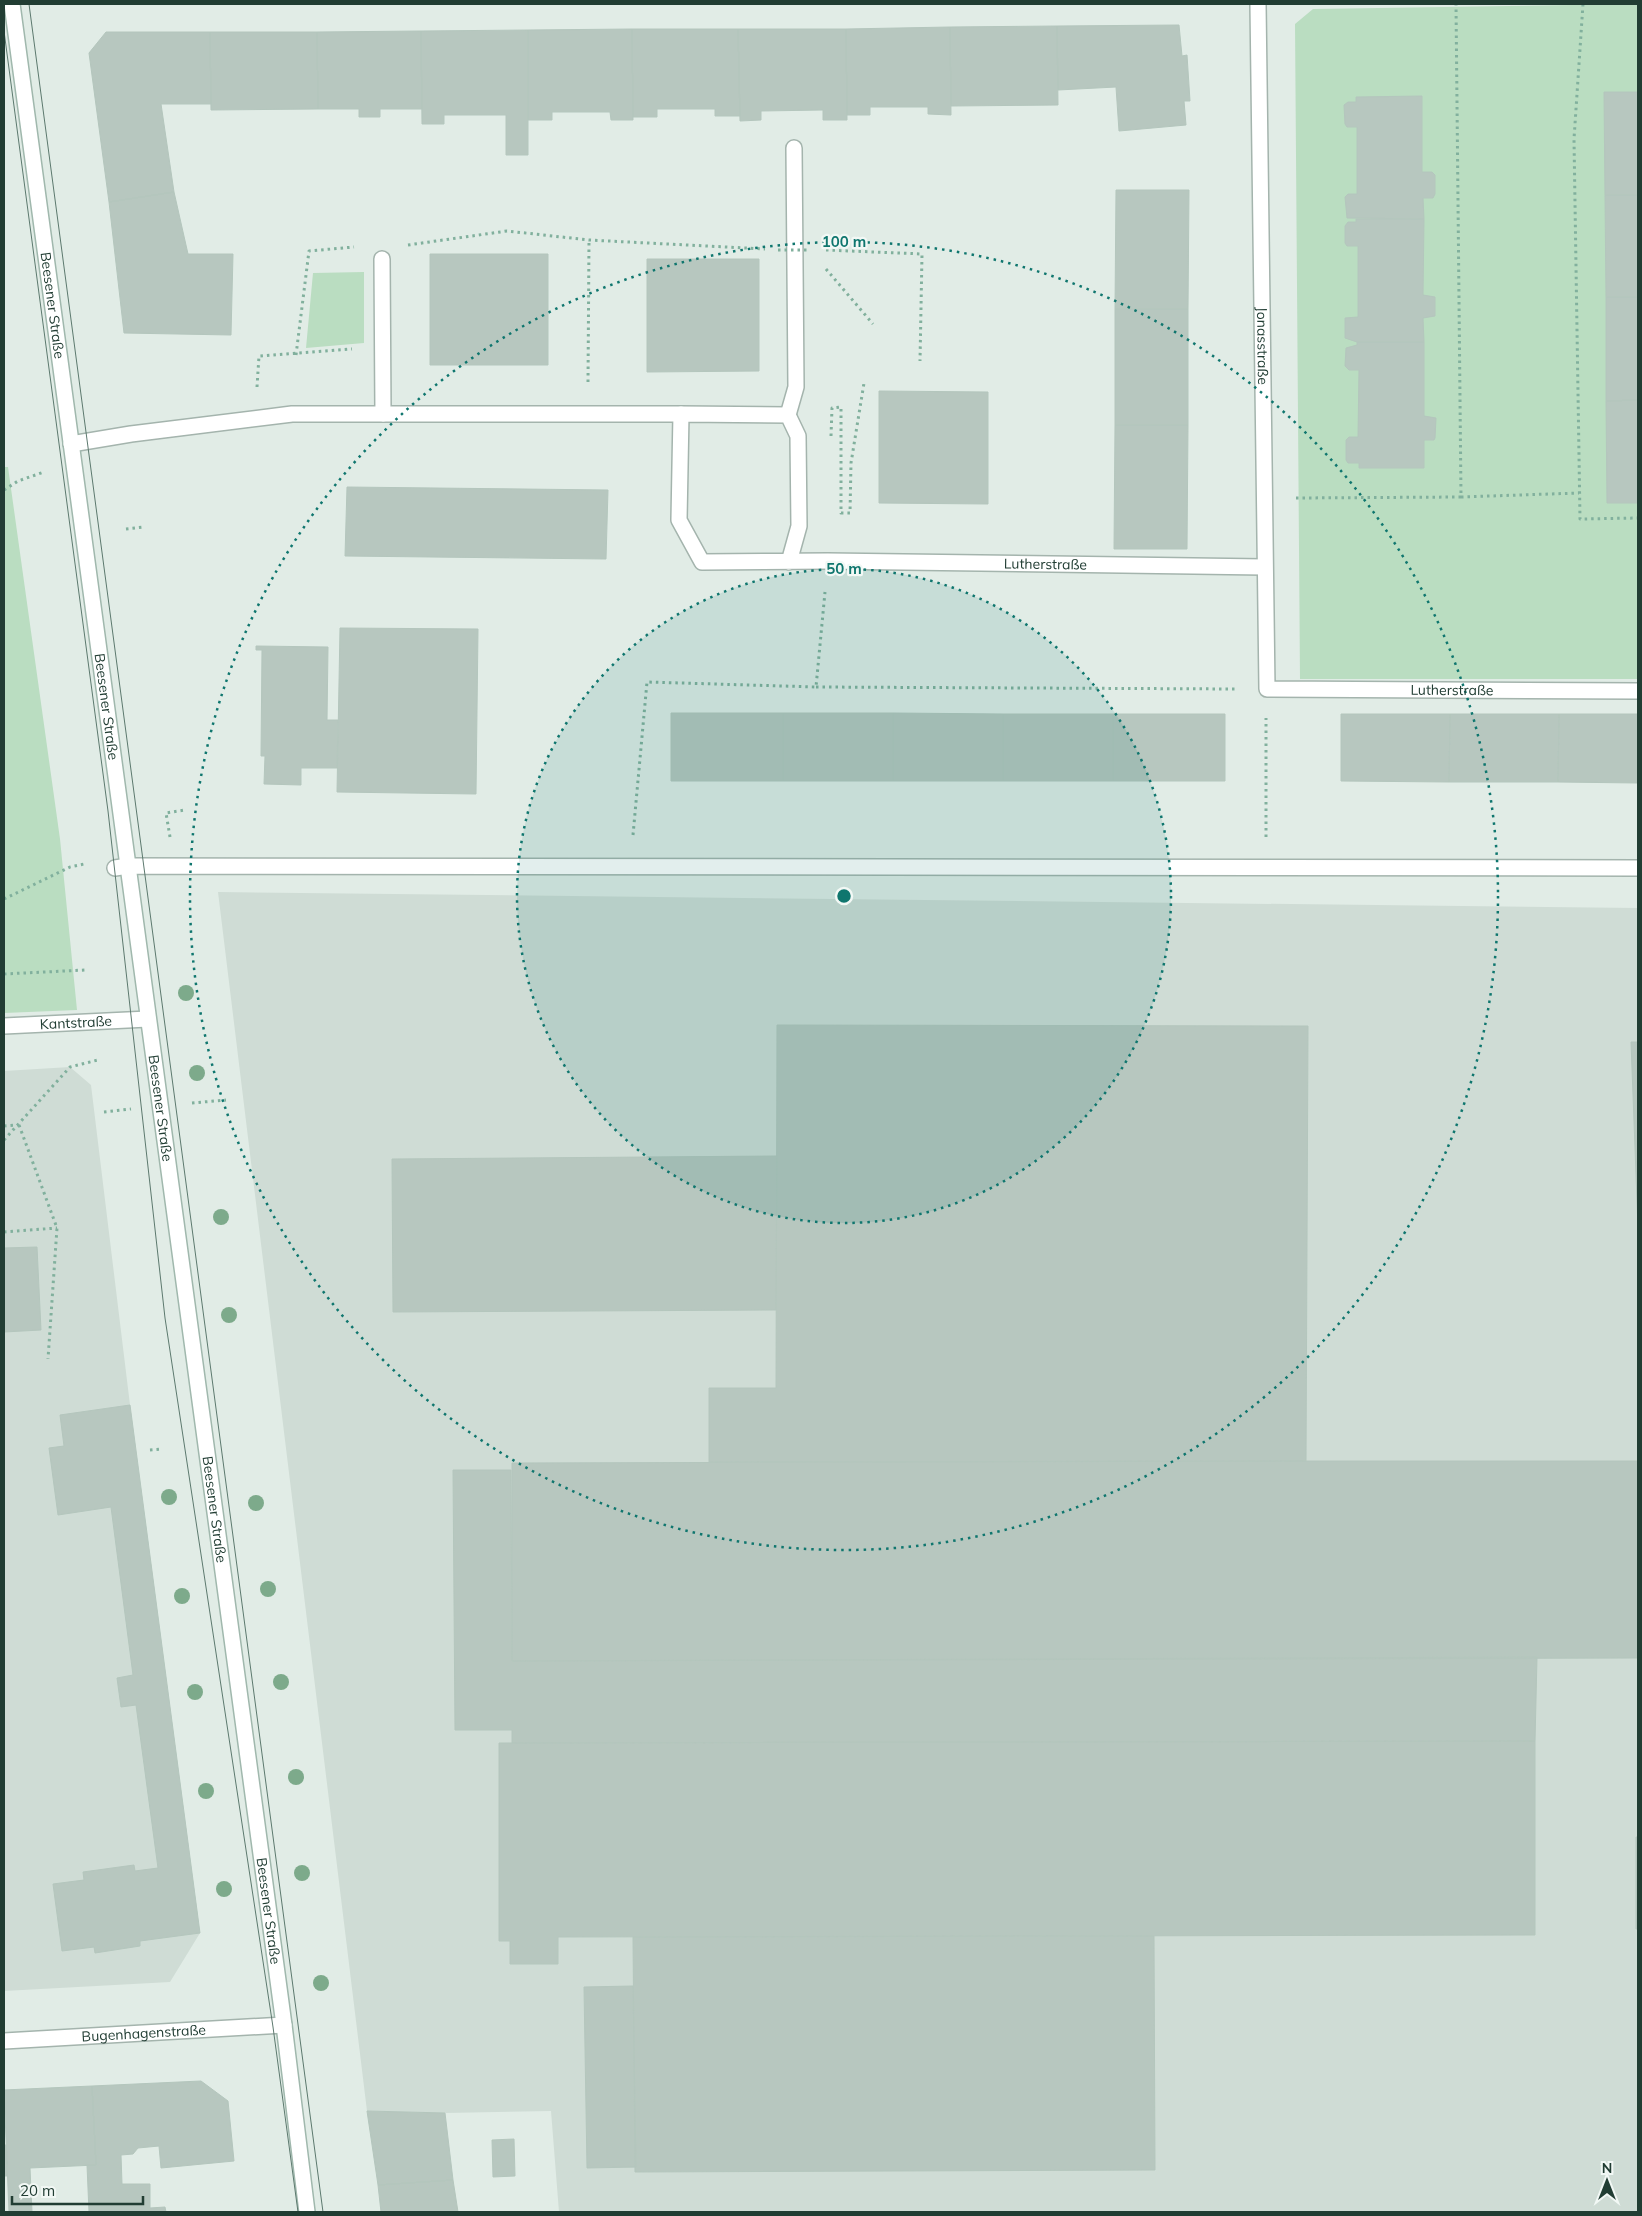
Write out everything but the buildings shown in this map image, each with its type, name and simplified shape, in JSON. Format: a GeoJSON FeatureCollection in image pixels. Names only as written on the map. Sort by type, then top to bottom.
{"type":"FeatureCollection","features":[{"type":"Feature","properties":{"kind":"street","name":"Beesener Straße"},"geometry":{"type":"LineString","coordinates":[[12,4],[74,462],[121,867],[148,1020],[284,2025],[307,2212]]}},
{"type":"Feature","properties":{"kind":"street","name":"Jonasstraße"},"geometry":{"type":"LineString","coordinates":[[1258,4],[1267,689]]}},
{"type":"Feature","properties":{"kind":"street"},"geometry":{"type":"LineString","coordinates":[[789,562],[799,526],[798,436],[788,415],[796,387],[794,148]]}},
{"type":"Feature","properties":{"kind":"street"},"geometry":{"type":"LineString","coordinates":[[382,259],[383,414]]}},
{"type":"Feature","properties":{"kind":"street"},"geometry":{"type":"LineString","coordinates":[[71,444],[131,434],[292,414],[788,415]]}},
{"type":"Feature","properties":{"kind":"street","name":"Lutherstraße"},"geometry":{"type":"LineString","coordinates":[[681,414],[679,520],[702,562],[828,561],[1264,567]]}},
{"type":"Feature","properties":{"kind":"street","name":"Lutherstraße"},"geometry":{"type":"LineString","coordinates":[[1267,689],[1638,691]]}},
{"type":"Feature","properties":{"kind":"street"},"geometry":{"type":"LineString","coordinates":[[121,867],[1638,868]]}},
{"type":"Feature","properties":{"kind":"street","name":"Kantstraße"},"geometry":{"type":"LineString","coordinates":[[4,1026],[148,1020]]}},
{"type":"Feature","properties":{"kind":"street","name":"Bugenhagenstraße"},"geometry":{"type":"LineString","coordinates":[[4,2041],[284,2025]]}},
{"type":"Feature","properties":{"kind":"path"},"geometry":{"type":"LineString","coordinates":[[1456,4],[1461,497]]}},
{"type":"Feature","properties":{"kind":"path"},"geometry":{"type":"LineString","coordinates":[[1583,4],[1574,139],[1580,519],[1638,518]]}},
{"type":"Feature","properties":{"kind":"path"},"geometry":{"type":"LineString","coordinates":[[406,246],[507,231],[589,240],[778,250],[922,254],[920,361]]}},
{"type":"Feature","properties":{"kind":"path"},"geometry":{"type":"LineString","coordinates":[[588,414],[589,240]]}},
{"type":"Feature","properties":{"kind":"path"},"geometry":{"type":"LineString","coordinates":[[296,355],[309,251],[358,247]]}},
{"type":"Feature","properties":{"kind":"path"},"geometry":{"type":"LineString","coordinates":[[810,250],[816,257]]}},
{"type":"Feature","properties":{"kind":"path"},"geometry":{"type":"LineString","coordinates":[[822,265],[874,324]]}},
{"type":"Feature","properties":{"kind":"path"},"geometry":{"type":"LineString","coordinates":[[256,418],[259,356],[296,355],[360,348]]}},
{"type":"Feature","properties":{"kind":"path"},"geometry":{"type":"LineString","coordinates":[[831,445],[832,408],[841,407],[841,513],[850,513],[851,463],[864,383]]}},
{"type":"Feature","properties":{"kind":"path"},"geometry":{"type":"LineString","coordinates":[[4,490],[18,481],[74,462]]}},
{"type":"Feature","properties":{"kind":"path"},"geometry":{"type":"LineString","coordinates":[[1263,498],[1461,497],[1579,493]]}},
{"type":"Feature","properties":{"kind":"path"},"geometry":{"type":"LineString","coordinates":[[126,529],[144,527]]}},
{"type":"Feature","properties":{"kind":"path"},"geometry":{"type":"LineString","coordinates":[[816,688],[828,561]]}},
{"type":"Feature","properties":{"kind":"path"},"geometry":{"type":"LineString","coordinates":[[630,866],[648,682],[816,688],[1267,689],[1266,867]]}},
{"type":"Feature","properties":{"kind":"path"},"geometry":{"type":"LineString","coordinates":[[166,813],[185,810]]}},
{"type":"Feature","properties":{"kind":"path"},"geometry":{"type":"LineString","coordinates":[[4,974],[85,970]]}},
{"type":"Feature","properties":{"kind":"path"},"geometry":{"type":"LineString","coordinates":[[4,1140],[70,1067],[98,1060]]}},
{"type":"Feature","properties":{"kind":"path"},"geometry":{"type":"LineString","coordinates":[[4,1126],[19,1125]]}},
{"type":"Feature","properties":{"kind":"path"},"geometry":{"type":"LineString","coordinates":[[19,1125],[57,1228],[48,1359]]}},
{"type":"Feature","properties":{"kind":"path"},"geometry":{"type":"LineString","coordinates":[[4,1232],[57,1228]]}},
{"type":"Feature","properties":{"kind":"path"},"geometry":{"type":"LineString","coordinates":[[150,1450],[162,1449]]}},
{"type":"Feature","properties":{"kind":"shaded area"},"geometry":{"type":"Polygon","coordinates":[[[218,892],[1638,908],[1638,2212],[559,2212],[551,2111],[445,2113],[367,2111],[218,892]]]}},
{"type":"Feature","properties":{"kind":"shaded area"},"geometry":{"type":"Polygon","coordinates":[[[70,1067],[91,1085],[130,1405],[200,1933],[170,1982],[4,1991],[4,1071],[70,1067]]]}},
{"type":"Feature","properties":{"kind":"green space"},"geometry":{"type":"Polygon","coordinates":[[[1638,4],[1638,679],[1300,679],[1295,24],[1313,9],[1638,4]]]}},
{"type":"Feature","properties":{"kind":"green space"},"geometry":{"type":"Polygon","coordinates":[[[364,272],[364,343],[306,348],[313,273],[364,272]]]}},
{"type":"Feature","properties":{"kind":"green space"},"geometry":{"type":"Polygon","coordinates":[[[4,467],[8,467],[60,839],[77,1010],[4,1013],[4,467]]]}},
{"type":"Feature","properties":{"kind":"tram line"},"geometry":{"type":"LineString","coordinates":[[29,4],[323,2212]]}},
{"type":"Feature","properties":{"kind":"tram line"},"geometry":{"type":"LineString","coordinates":[[4,31],[108,811],[165,1318],[273,2027],[298,2212]]}}]}
